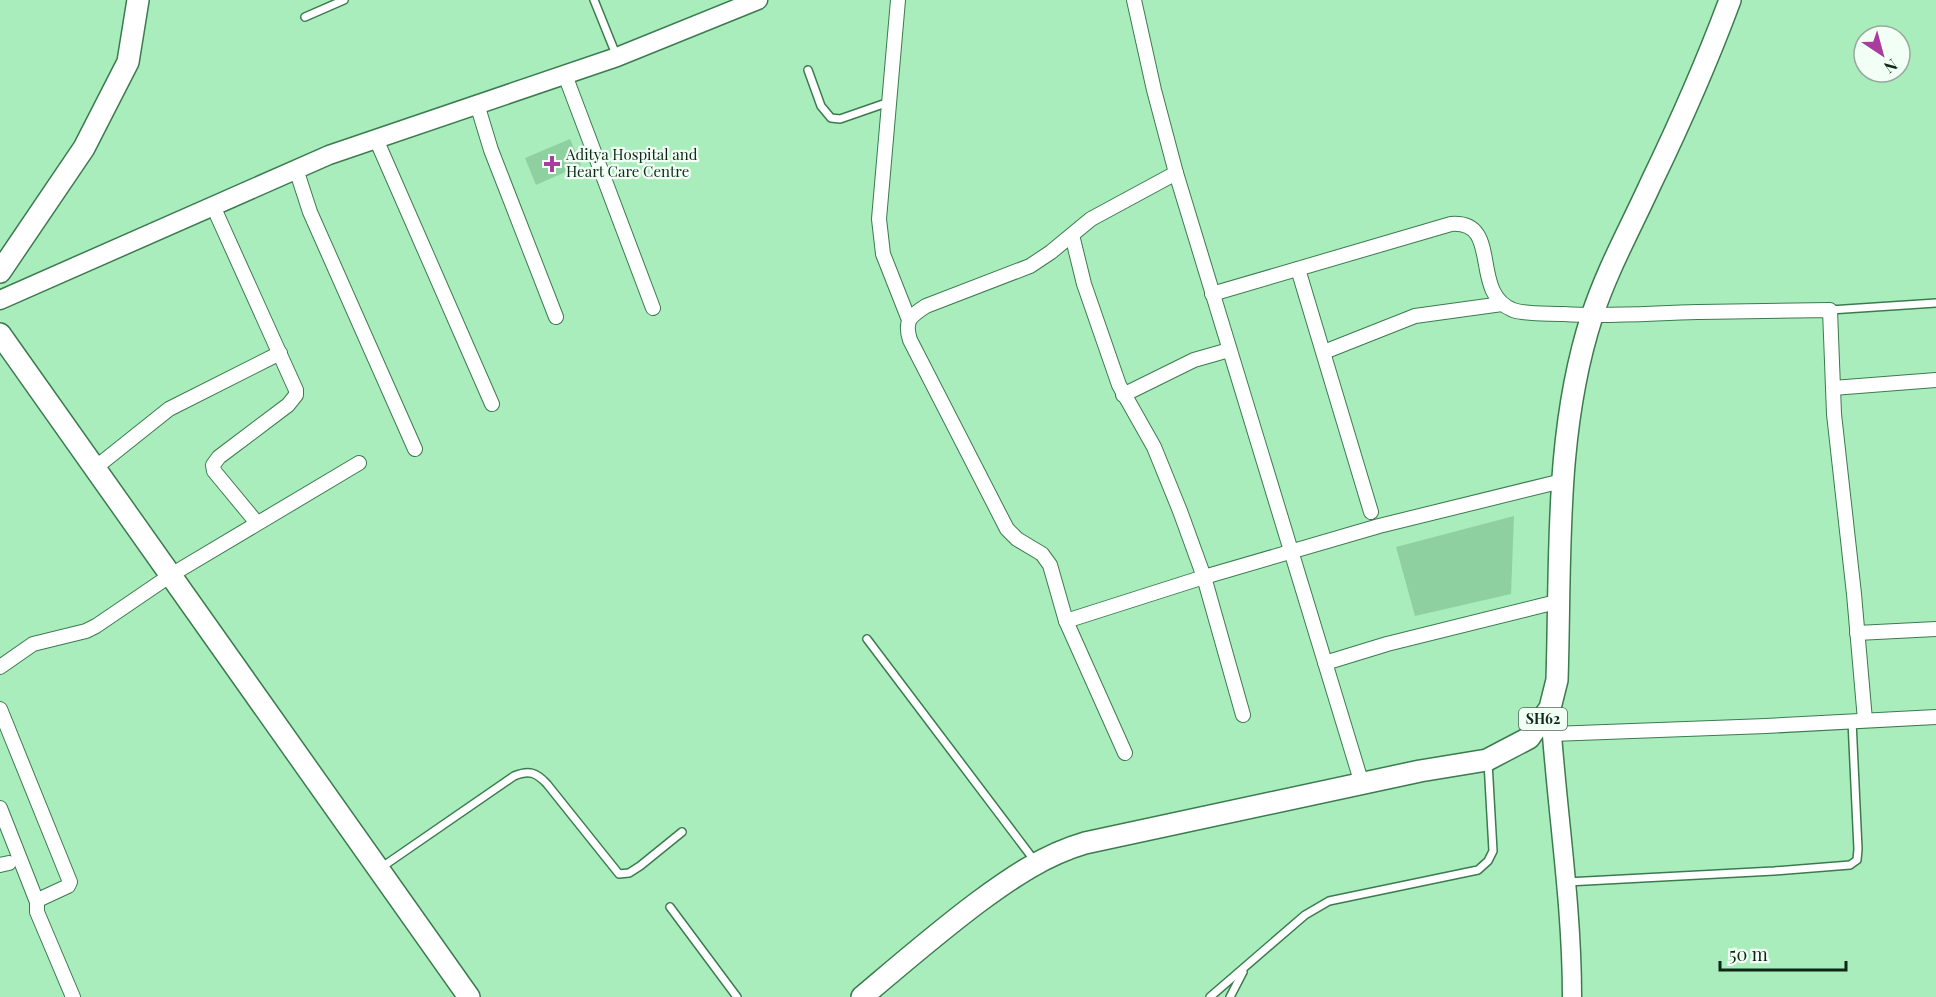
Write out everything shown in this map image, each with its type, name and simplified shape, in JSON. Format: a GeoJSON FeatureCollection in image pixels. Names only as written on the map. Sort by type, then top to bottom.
{"type":"FeatureCollection","features":[{"type":"Feature","properties":{"kind":"main road"},"geometry":{"type":"LineString","coordinates":[[0,272],[84,148],[128,62],[138,0]]}},
{"type":"Feature","properties":{"kind":"main road","name":"SH62"},"geometry":{"type":"LineString","coordinates":[[862,997],[935,934],[1008,880],[1036,862],[1062,850],[1085,843],[1420,771],[1487,759],[1529,738],[1550,708],[1557,680],[1562,481],[1578,374],[1592,316],[1612,266],[1676,132],[1731,0]]}},
{"type":"Feature","properties":{"kind":"main road"},"geometry":{"type":"LineString","coordinates":[[0,334],[469,997]]}},
{"type":"Feature","properties":{"kind":"street"},"geometry":{"type":"LineString","coordinates":[[0,300],[329,155],[617,57],[758,0]]}},
{"type":"Feature","properties":{"kind":"street"},"geometry":{"type":"LineString","coordinates":[[898,0],[879,219],[880,236],[890,274],[909,320]]}},
{"type":"Feature","properties":{"kind":"street"},"geometry":{"type":"LineString","coordinates":[[1134,0],[1176,173],[1362,784]]}},
{"type":"Feature","properties":{"kind":"street"},"geometry":{"type":"LineString","coordinates":[[565,75],[653,308]]}},
{"type":"Feature","properties":{"kind":"street"},"geometry":{"type":"LineString","coordinates":[[477,104],[491,150],[556,317]]}},
{"type":"Feature","properties":{"kind":"street"},"geometry":{"type":"LineString","coordinates":[[376,139],[492,404]]}},
{"type":"Feature","properties":{"kind":"street"},"geometry":{"type":"LineString","coordinates":[[296,169],[310,212],[415,449]]}},
{"type":"Feature","properties":{"kind":"street"},"geometry":{"type":"LineString","coordinates":[[1125,753],[1066,621],[1050,565],[1042,554],[1017,539],[1007,529],[910,340],[907,329],[909,320],[926,306],[1030,266],[1091,219],[1176,173]]}},
{"type":"Feature","properties":{"kind":"street"},"geometry":{"type":"LineString","coordinates":[[213,206],[296,390],[292,401],[213,465],[214,471],[257,523]]}},
{"type":"Feature","properties":{"kind":"street"},"geometry":{"type":"LineString","coordinates":[[1212,294],[1461,223],[1470,225],[1479,234],[1492,291],[1502,304],[1515,311],[1592,316],[1830,310],[1838,455],[1857,633],[1858,720]]}},
{"type":"Feature","properties":{"kind":"street"},"geometry":{"type":"LineString","coordinates":[[1072,235],[1084,284],[1123,395],[1154,447],[1204,577],[1243,715]]}},
{"type":"Feature","properties":{"kind":"street"},"geometry":{"type":"LineString","coordinates":[[1298,269],[1371,512]]}},
{"type":"Feature","properties":{"kind":"street"},"geometry":{"type":"LineString","coordinates":[[1324,352],[1415,316],[1502,304]]}},
{"type":"Feature","properties":{"kind":"street"},"geometry":{"type":"LineString","coordinates":[[1123,395],[1194,360],[1229,350]]}},
{"type":"Feature","properties":{"kind":"street"},"geometry":{"type":"LineString","coordinates":[[95,468],[170,410],[280,353]]}},
{"type":"Feature","properties":{"kind":"street"},"geometry":{"type":"LineString","coordinates":[[1833,388],[1936,380]]}},
{"type":"Feature","properties":{"kind":"street"},"geometry":{"type":"LineString","coordinates":[[0,667],[33,644],[86,631],[96,626],[171,575],[360,463]]}},
{"type":"Feature","properties":{"kind":"street"},"geometry":{"type":"LineString","coordinates":[[1066,621],[1204,577],[1379,526],[1562,481]]}},
{"type":"Feature","properties":{"kind":"street"},"geometry":{"type":"LineString","coordinates":[[1324,663],[1387,644],[1560,602]]}},
{"type":"Feature","properties":{"kind":"street"},"geometry":{"type":"LineString","coordinates":[[1857,633],[1936,629]]}},
{"type":"Feature","properties":{"kind":"street"},"geometry":{"type":"LineString","coordinates":[[1550,708],[1567,882],[1572,951],[1572,997]]}},
{"type":"Feature","properties":{"kind":"street"},"geometry":{"type":"LineString","coordinates":[[0,710],[70,882],[68,886],[37,902]]}},
{"type":"Feature","properties":{"kind":"street"},"geometry":{"type":"LineString","coordinates":[[1552,734],[1936,717]]}},
{"type":"Feature","properties":{"kind":"street"},"geometry":{"type":"LineString","coordinates":[[0,808],[37,902],[37,912],[73,997]]}},
{"type":"Feature","properties":{"kind":"lane"},"geometry":{"type":"LineString","coordinates":[[305,16],[344,0]]}},
{"type":"Feature","properties":{"kind":"lane"},"geometry":{"type":"LineString","coordinates":[[594,0],[617,57]]}},
{"type":"Feature","properties":{"kind":"lane"},"geometry":{"type":"LineString","coordinates":[[808,70],[821,106],[831,118],[840,119],[889,102]]}},
{"type":"Feature","properties":{"kind":"lane"},"geometry":{"type":"LineString","coordinates":[[1830,310],[1936,303]]}},
{"type":"Feature","properties":{"kind":"lane"},"geometry":{"type":"LineString","coordinates":[[867,639],[1036,862]]}},
{"type":"Feature","properties":{"kind":"lane"},"geometry":{"type":"LineString","coordinates":[[1567,882],[1850,865],[1857,860],[1858,849],[1858,720]]}},
{"type":"Feature","properties":{"kind":"lane"},"geometry":{"type":"LineString","coordinates":[[1210,997],[1305,915],[1329,901],[1478,870],[1488,861],[1493,851],[1487,759]]}},
{"type":"Feature","properties":{"kind":"lane"},"geometry":{"type":"LineString","coordinates":[[380,869],[514,776],[526,771],[537,774],[547,784],[619,874],[629,873],[682,832]]}},
{"type":"Feature","properties":{"kind":"lane"},"geometry":{"type":"LineString","coordinates":[[670,907],[737,997]]}},
{"type":"Feature","properties":{"kind":"lane"},"geometry":{"type":"LineString","coordinates":[[1230,997],[1245,968]]}},
{"type":"Feature","properties":{"kind":"building"},"geometry":{"type":"Polygon","coordinates":[[[570,139],[581,165],[536,185],[525,158],[570,139]]]}},
{"type":"Feature","properties":{"kind":"building"},"geometry":{"type":"Polygon","coordinates":[[[1514,516],[1511,594],[1415,616],[1396,547],[1514,516]]]}},
{"type":"Feature","properties":{"kind":"place","name":"Aditya Hospital and Heart Care Centre"},"geometry":{"type":"Point","coordinates":[552,164]}}]}
